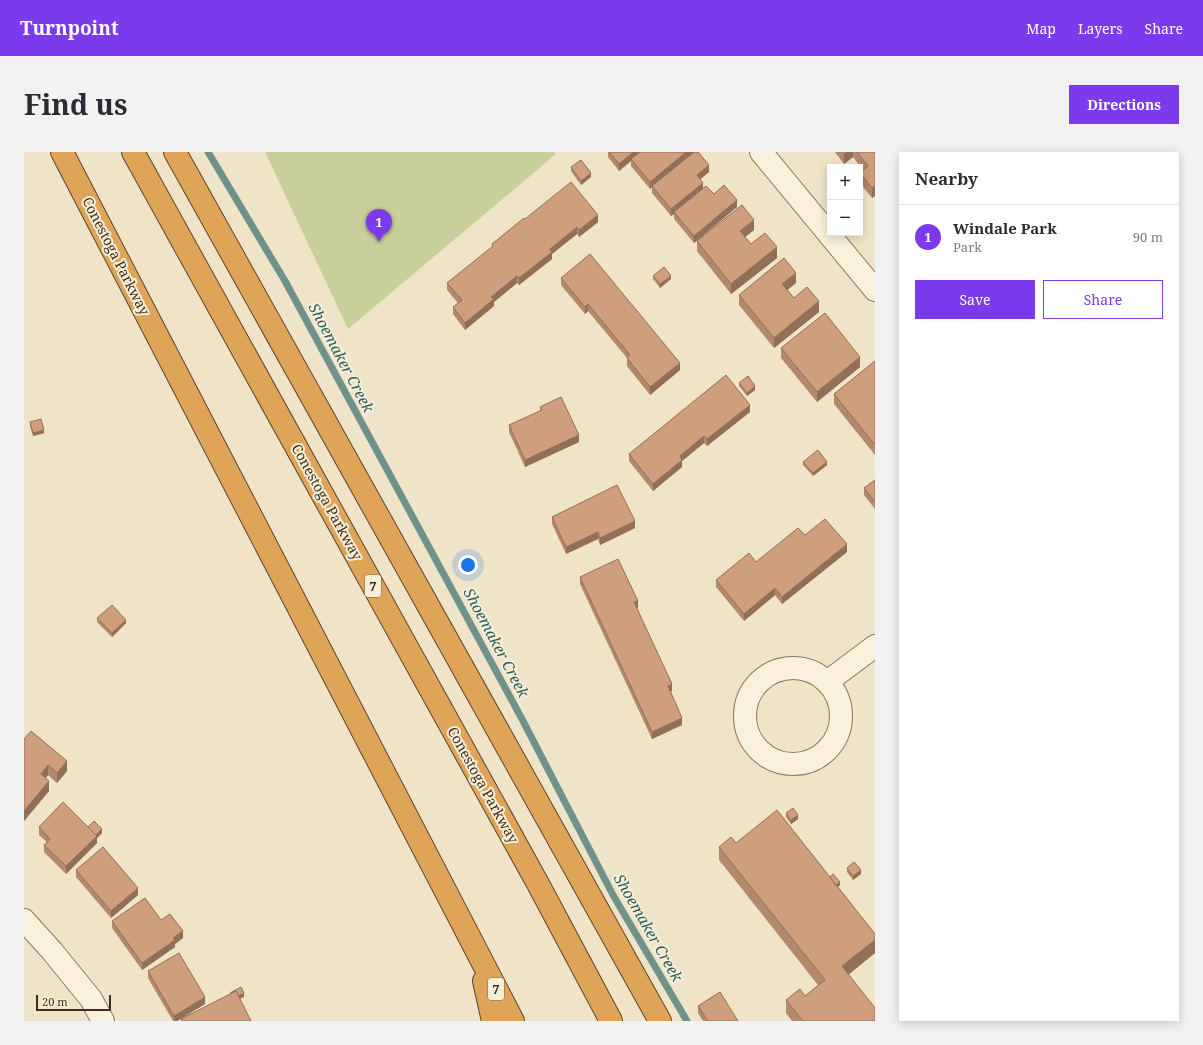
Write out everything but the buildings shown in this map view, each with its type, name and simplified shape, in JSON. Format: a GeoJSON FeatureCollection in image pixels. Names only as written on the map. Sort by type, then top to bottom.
{"type":"FeatureCollection","features":[{"type":"Feature","properties":{"kind":"highway","name":"Conestoga Parkway"},"geometry":{"type":"LineString","coordinates":[[62,152],[513,1021]]}},
{"type":"Feature","properties":{"kind":"highway","name":"Conestoga Parkway"},"geometry":{"type":"LineString","coordinates":[[133,152],[533,875],[611,1021]]}},
{"type":"Feature","properties":{"kind":"highway"},"geometry":{"type":"LineString","coordinates":[[175,152],[660,1021]]}},
{"type":"Feature","properties":{"kind":"highway"},"geometry":{"type":"LineString","coordinates":[[479,956],[492,1021]]}},
{"type":"Feature","properties":{"kind":"street"},"geometry":{"type":"LineString","coordinates":[[761,152],[875,290]]}},
{"type":"Feature","properties":{"kind":"street"},"geometry":{"type":"LineString","coordinates":[[827,682],[875,646]]}},
{"type":"Feature","properties":{"kind":"street"},"geometry":{"type":"LineString","coordinates":[[799,668],[814,673],[827,682],[834,692],[839,704],[841,716],[838,731],[832,744],[821,755],[808,762],[794,764],[779,762],[764,755],[753,743],[746,728],[745,712],[748,697],[757,684],[769,674],[784,669],[799,668]]}},
{"type":"Feature","properties":{"kind":"street"},"geometry":{"type":"LineString","coordinates":[[24,920],[91,998],[103,1021]]}},
{"type":"Feature","properties":{"kind":"green space"},"geometry":{"type":"Polygon","coordinates":[[[265,152],[554,152],[556,154],[348,329],[265,152]]]}},
{"type":"Feature","properties":{"kind":"waterway","name":"Shoemaker Creek"},"geometry":{"type":"LineString","coordinates":[[208,152],[285,281],[522,719],[613,895],[687,1021]]}},
{"type":"Feature","properties":{"kind":"place","name":"Windale Park"},"geometry":{"type":"Point","coordinates":[379,242]}}]}
